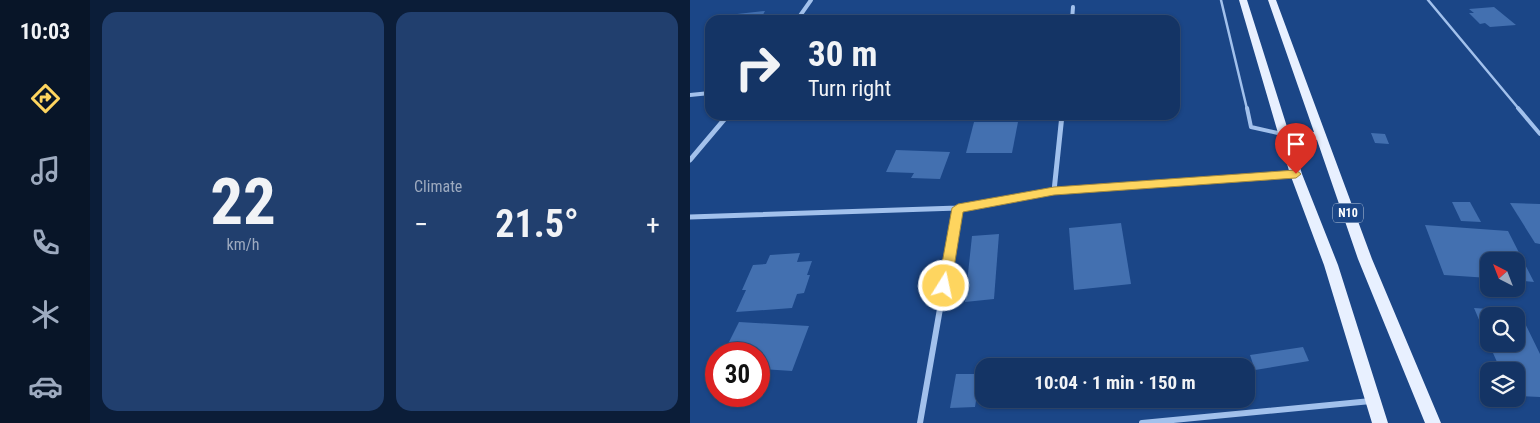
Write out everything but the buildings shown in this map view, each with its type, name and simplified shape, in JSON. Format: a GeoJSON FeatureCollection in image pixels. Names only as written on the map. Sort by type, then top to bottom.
{"type":"FeatureCollection","features":[{"type":"Feature","properties":{"kind":"main road","name":"N10"},"geometry":{"type":"LineString","coordinates":[[1243,0],[1296,174],[1331,265],[1380,423]]}},
{"type":"Feature","properties":{"kind":"main road","name":"N10"},"geometry":{"type":"LineString","coordinates":[[1272,0],[1365,259],[1433,423]]}},
{"type":"Feature","properties":{"kind":"main road"},"geometry":{"type":"LineString","coordinates":[[1284,134],[1320,136]]}},
{"type":"Feature","properties":{"kind":"street"},"geometry":{"type":"LineString","coordinates":[[800,15],[811,0]]}},
{"type":"Feature","properties":{"kind":"street"},"geometry":{"type":"LineString","coordinates":[[1072,15],[1073,7]]}},
{"type":"Feature","properties":{"kind":"street"},"geometry":{"type":"LineString","coordinates":[[690,95],[705,94]]}},
{"type":"Feature","properties":{"kind":"street"},"geometry":{"type":"LineString","coordinates":[[690,160],[724,120]]}},
{"type":"Feature","properties":{"kind":"street"},"geometry":{"type":"LineString","coordinates":[[1054,191],[1061,120]]}},
{"type":"Feature","properties":{"kind":"street"},"geometry":{"type":"LineString","coordinates":[[690,216],[958,208],[1054,191],[1296,174]]}},
{"type":"Feature","properties":{"kind":"street"},"geometry":{"type":"LineString","coordinates":[[920,423],[958,208]]}},
{"type":"Feature","properties":{"kind":"street"},"geometry":{"type":"LineString","coordinates":[[1142,423],[1373,401]]}},
{"type":"Feature","properties":{"kind":"lane"},"geometry":{"type":"LineString","coordinates":[[1221,0],[1251,127],[1284,134]]}},
{"type":"Feature","properties":{"kind":"lane"},"geometry":{"type":"LineString","coordinates":[[1428,0],[1540,134]]}},
{"type":"Feature","properties":{"kind":"route"},"geometry":{"type":"LineString","coordinates":[[944,286],[958,208],[1054,191],[1296,174]]}}]}
